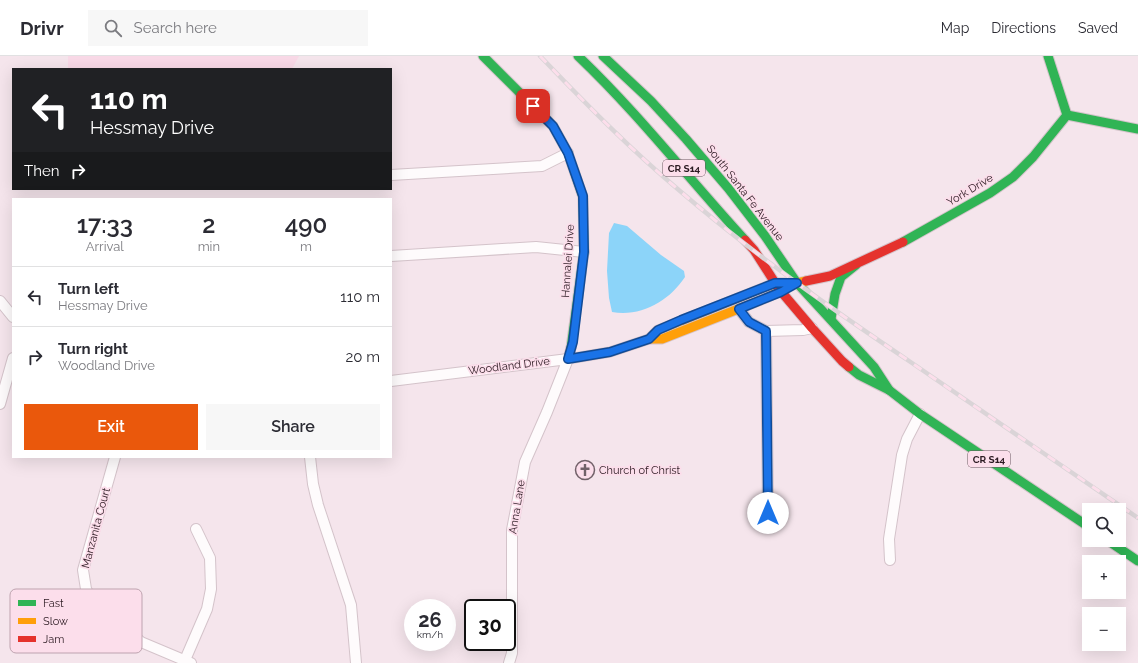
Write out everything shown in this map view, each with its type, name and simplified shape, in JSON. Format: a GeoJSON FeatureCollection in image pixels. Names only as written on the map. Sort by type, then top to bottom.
{"type":"FeatureCollection","features":[{"type":"Feature","properties":{"kind":"main road","name":"Hannalei Drive"},"geometry":{"type":"LineString","coordinates":[[483,56],[553,126],[568,153],[583,196],[584,252],[573,342],[568,359]]}},
{"type":"Feature","properties":{"kind":"main road","name":"South Santa Fe Avenue"},"geometry":{"type":"LineString","coordinates":[[578,56],[690,176],[714,206],[754,250],[781,292],[842,361],[859,376],[889,390],[920,414],[1082,523]]}},
{"type":"Feature","properties":{"kind":"main road","name":"South Santa Fe Avenue"},"geometry":{"type":"LineString","coordinates":[[603,56],[651,101],[691,144],[728,188],[765,236],[797,283],[874,367],[889,390]]}},
{"type":"Feature","properties":{"kind":"main road"},"geometry":{"type":"LineString","coordinates":[[1048,56],[1067,115],[1138,129]]}},
{"type":"Feature","properties":{"kind":"main road"},"geometry":{"type":"LineString","coordinates":[[626,106],[653,120]]}},
{"type":"Feature","properties":{"kind":"main road","name":"York Drive"},"geometry":{"type":"LineString","coordinates":[[797,283],[830,276],[856,265],[892,248],[990,193],[1013,177],[1033,157],[1067,115]]}},
{"type":"Feature","properties":{"kind":"main road"},"geometry":{"type":"LineString","coordinates":[[664,128],[701,167],[771,254],[797,283]]}},
{"type":"Feature","properties":{"kind":"main road"},"geometry":{"type":"LineString","coordinates":[[831,319],[835,294],[841,277],[856,265]]}},
{"type":"Feature","properties":{"kind":"main road","name":"Woodland Drive"},"geometry":{"type":"LineString","coordinates":[[649,339],[658,330],[775,283],[797,283]]}},
{"type":"Feature","properties":{"kind":"main road","name":"Woodland Drive"},"geometry":{"type":"LineString","coordinates":[[568,359],[610,352],[649,339],[662,338],[781,292],[797,283]]}},
{"type":"Feature","properties":{"kind":"main road"},"geometry":{"type":"LineString","coordinates":[[1117,547],[1138,561]]}},
{"type":"Feature","properties":{"kind":"street"},"geometry":{"type":"LineString","coordinates":[[392,175],[542,166],[568,153]]}},
{"type":"Feature","properties":{"kind":"street"},"geometry":{"type":"LineString","coordinates":[[392,256],[536,247],[584,252]]}},
{"type":"Feature","properties":{"kind":"street"},"geometry":{"type":"LineString","coordinates":[[0,301],[12,316]]}},
{"type":"Feature","properties":{"kind":"street"},"geometry":{"type":"LineString","coordinates":[[739,309],[749,322],[766,331],[804,330],[812,328]]}},
{"type":"Feature","properties":{"kind":"street"},"geometry":{"type":"LineString","coordinates":[[766,331],[768,513]]}},
{"type":"Feature","properties":{"kind":"street","name":"Woodland Drive"},"geometry":{"type":"LineString","coordinates":[[392,381],[568,359]]}},
{"type":"Feature","properties":{"kind":"street","name":"Anna Lane"},"geometry":{"type":"LineString","coordinates":[[509,663],[512,653],[512,530],[525,462],[568,359]]}},
{"type":"Feature","properties":{"kind":"street"},"geometry":{"type":"LineString","coordinates":[[0,404],[12,362]]}},
{"type":"Feature","properties":{"kind":"street"},"geometry":{"type":"LineString","coordinates":[[890,560],[889,539],[902,455],[907,439],[920,414]]}},
{"type":"Feature","properties":{"kind":"street","name":"Manzanita Court"},"geometry":{"type":"LineString","coordinates":[[86,589],[83,570],[115,458]]}},
{"type":"Feature","properties":{"kind":"street"},"geometry":{"type":"LineString","coordinates":[[310,458],[313,484],[318,505],[351,605],[356,663]]}},
{"type":"Feature","properties":{"kind":"street"},"geometry":{"type":"LineString","coordinates":[[188,662],[207,609],[211,589],[210,558],[196,529]]}},
{"type":"Feature","properties":{"kind":"street","name":"Manzanita Court"},"geometry":{"type":"LineString","coordinates":[[142,642],[188,662]]}},
{"type":"Feature","properties":{"kind":"shaded area"},"geometry":{"type":"Polygon","coordinates":[[[68,56],[299,56],[293,68],[68,68],[68,56]]]}},
{"type":"Feature","properties":{"kind":"water"},"geometry":{"type":"Polygon","coordinates":[[[614,223],[627,226],[661,255],[684,271],[685,277],[663,300],[634,312],[612,312],[609,298],[607,271],[609,233],[614,223]]]}},
{"type":"Feature","properties":{"kind":"railway"},"geometry":{"type":"LineString","coordinates":[[540,56],[643,159],[764,259],[852,322],[1138,518]]}},
{"type":"Feature","properties":{"kind":"traffic: fast"},"geometry":{"type":"LineString","coordinates":[[483,56],[553,126],[568,153],[583,197],[584,252],[571,348]]}},
{"type":"Feature","properties":{"kind":"traffic: fast"},"geometry":{"type":"LineString","coordinates":[[578,56],[622,100],[745,240]]}},
{"type":"Feature","properties":{"kind":"traffic: fast"},"geometry":{"type":"LineString","coordinates":[[603,56],[651,101],[728,188],[765,236],[797,283],[874,367],[889,390]]}},
{"type":"Feature","properties":{"kind":"traffic: fast"},"geometry":{"type":"LineString","coordinates":[[1048,56],[1067,115]]}},
{"type":"Feature","properties":{"kind":"traffic: fast"},"geometry":{"type":"LineString","coordinates":[[1067,115],[1138,129]]}},
{"type":"Feature","properties":{"kind":"traffic: fast"},"geometry":{"type":"LineString","coordinates":[[903,242],[990,193],[1013,177],[1033,157],[1067,115]]}},
{"type":"Feature","properties":{"kind":"traffic: fast"},"geometry":{"type":"LineString","coordinates":[[831,319],[835,294],[841,277],[856,265]]}},
{"type":"Feature","properties":{"kind":"traffic: fast"},"geometry":{"type":"LineString","coordinates":[[849,367],[859,375],[889,390],[920,414],[1082,522]]}},
{"type":"Feature","properties":{"kind":"traffic: fast"},"geometry":{"type":"LineString","coordinates":[[1117,547],[1138,561]]}},
{"type":"Feature","properties":{"kind":"traffic: slow"},"geometry":{"type":"LineString","coordinates":[[649,339],[658,330],[775,283],[797,283],[806,281]]}},
{"type":"Feature","properties":{"kind":"traffic: slow"},"geometry":{"type":"LineString","coordinates":[[571,348],[568,359],[610,352],[649,339],[662,339],[766,298],[797,283]]}},
{"type":"Feature","properties":{"kind":"traffic: jam"},"geometry":{"type":"LineString","coordinates":[[745,240],[754,250],[779,289],[812,328],[849,367]]}},
{"type":"Feature","properties":{"kind":"traffic: jam"},"geometry":{"type":"LineString","coordinates":[[806,281],[830,276],[903,242]]}},
{"type":"Feature","properties":{"kind":"place","name":"Church of Christ"},"geometry":{"type":"Point","coordinates":[585,470]}},
{"type":"Feature","properties":{"kind":"route"},"geometry":{"type":"LineString","coordinates":[[533,106],[553,126],[568,153],[583,196],[584,252],[573,342],[568,359],[610,352],[649,339],[658,330],[775,283],[797,283],[781,292],[739,309],[749,322],[766,331],[768,513]]}}]}
